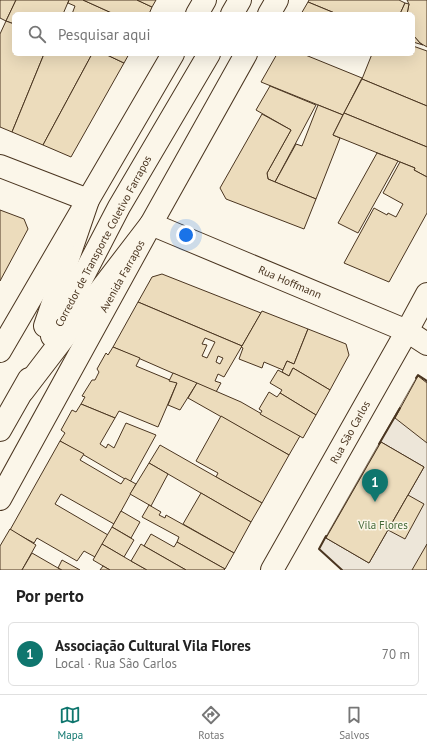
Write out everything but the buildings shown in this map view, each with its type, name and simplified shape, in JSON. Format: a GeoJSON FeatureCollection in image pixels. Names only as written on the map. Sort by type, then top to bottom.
{"type":"FeatureCollection","features":[{"type":"Feature","properties":{"kind":"main road"},"geometry":{"type":"LineString","coordinates":[[198,12],[205,0]]}},
{"type":"Feature","properties":{"kind":"main road"},"geometry":{"type":"LineString","coordinates":[[233,12],[240,0]]}},
{"type":"Feature","properties":{"kind":"main road"},"geometry":{"type":"LineString","coordinates":[[270,12],[277,0]]}},
{"type":"Feature","properties":{"kind":"main road"},"geometry":{"type":"LineString","coordinates":[[0,351],[172,56]]}},
{"type":"Feature","properties":{"kind":"main road","name":"Corredor de Transporte Coletivo Farrapos"},"geometry":{"type":"LineString","coordinates":[[0,430],[23,391],[120,207],[208,56]]}},
{"type":"Feature","properties":{"kind":"main road","name":"Avenida Farrapos"},"geometry":{"type":"LineString","coordinates":[[0,499],[245,56]]}},
{"type":"Feature","properties":{"kind":"main road"},"geometry":{"type":"LineString","coordinates":[[0,166],[88,200]]}},
{"type":"Feature","properties":{"kind":"main road"},"geometry":{"type":"LineString","coordinates":[[23,391],[88,200]]}},
{"type":"Feature","properties":{"kind":"main road"},"geometry":{"type":"LineString","coordinates":[[23,391],[151,224]]}},
{"type":"Feature","properties":{"kind":"main road","name":"Rua Hoffmann"},"geometry":{"type":"LineString","coordinates":[[151,224],[407,331],[427,344]]}},
{"type":"Feature","properties":{"kind":"main road","name":"Rua São Carlos"},"geometry":{"type":"LineString","coordinates":[[272,570],[427,294]]}},
{"type":"Feature","properties":{"kind":"green space","name":"Vila Flores"},"geometry":{"type":"Polygon","coordinates":[[[418,375],[427,381],[427,570],[342,570],[319,549],[418,375]]]}},
{"type":"Feature","properties":{"kind":"wall"},"geometry":{"type":"LineString","coordinates":[[416,378],[418,375],[427,381]]}},
{"type":"Feature","properties":{"kind":"wall"},"geometry":{"type":"LineString","coordinates":[[379,444],[400,408]]}},
{"type":"Feature","properties":{"kind":"wall"},"geometry":{"type":"LineString","coordinates":[[326,536],[319,549],[342,570]]}},
{"type":"Feature","properties":{"kind":"place","name":"Associação Cultural Vila Flores"},"geometry":{"type":"Point","coordinates":[375,502]}}]}
